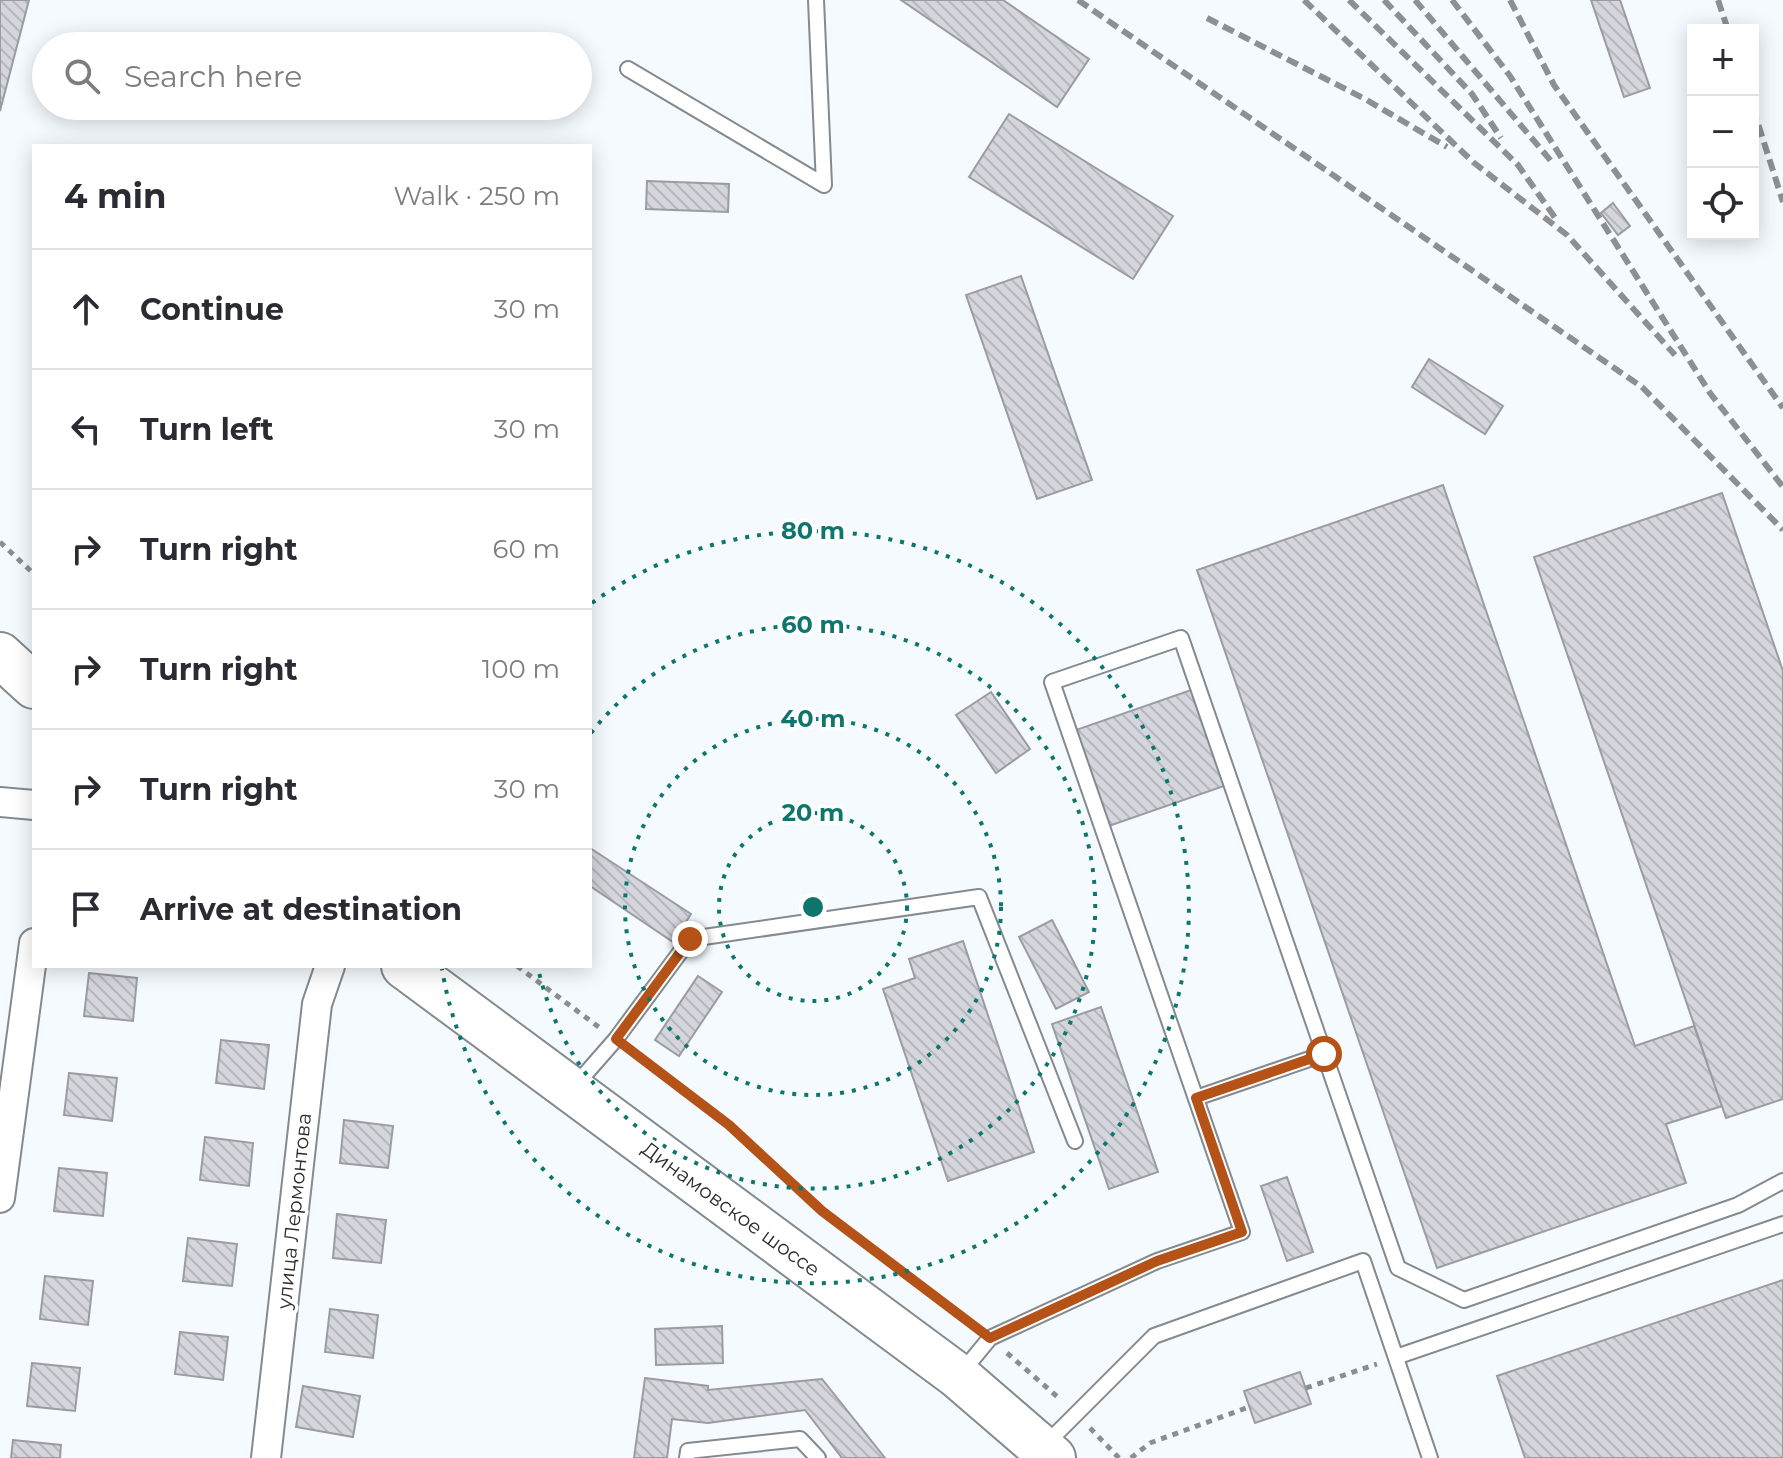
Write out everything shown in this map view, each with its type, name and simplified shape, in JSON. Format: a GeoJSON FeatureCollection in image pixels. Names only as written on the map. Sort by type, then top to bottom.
{"type":"FeatureCollection","features":[{"type":"Feature","properties":{"kind":"main road"},"geometry":{"type":"LineString","coordinates":[[0,655],[32,684]]}},
{"type":"Feature","properties":{"kind":"main road","name":"Динамовское шоссе"},"geometry":{"type":"LineString","coordinates":[[407,968],[958,1376],[1048,1452]]}},
{"type":"Feature","properties":{"kind":"street"},"geometry":{"type":"LineString","coordinates":[[0,802],[32,805]]}},
{"type":"Feature","properties":{"kind":"street"},"geometry":{"type":"LineString","coordinates":[[0,1198],[32,958]]}},
{"type":"Feature","properties":{"kind":"street","name":"улица Лермонтова"},"geometry":{"type":"LineString","coordinates":[[266,1458],[317,1004],[329,968]]}},
{"type":"Feature","properties":{"kind":"lane"},"geometry":{"type":"LineString","coordinates":[[628,69],[824,185],[816,0]]}},
{"type":"Feature","properties":{"kind":"lane"},"geometry":{"type":"LineString","coordinates":[[958,1376],[990,1338],[1157,1261],[1242,1232],[1052,682],[1181,638],[1398,1268],[1464,1300],[1738,1205],[1783,1181]]}},
{"type":"Feature","properties":{"kind":"lane"},"geometry":{"type":"LineString","coordinates":[[571,1090],[616,1039],[690,939],[979,897],[1075,1141]]}},
{"type":"Feature","properties":{"kind":"lane"},"geometry":{"type":"LineString","coordinates":[[1196,1098],[1324,1054]]}},
{"type":"Feature","properties":{"kind":"lane"},"geometry":{"type":"LineString","coordinates":[[1396,1357],[1783,1224]]}},
{"type":"Feature","properties":{"kind":"lane"},"geometry":{"type":"LineString","coordinates":[[1048,1452],[1075,1413],[1154,1336],[1363,1261],[1430,1458]]}},
{"type":"Feature","properties":{"kind":"lane"},"geometry":{"type":"LineString","coordinates":[[687,1458],[688,1451],[800,1439],[818,1458]]}},
{"type":"Feature","properties":{"kind":"path"},"geometry":{"type":"LineString","coordinates":[[0,542],[32,572]]}},
{"type":"Feature","properties":{"kind":"path"},"geometry":{"type":"LineString","coordinates":[[520,968],[729,1125],[822,1211],[990,1338],[1075,1413],[1119,1458]]}},
{"type":"Feature","properties":{"kind":"path"},"geometry":{"type":"LineString","coordinates":[[1306,1388],[1396,1357]]}},
{"type":"Feature","properties":{"kind":"path"},"geometry":{"type":"LineString","coordinates":[[1131,1458],[1150,1443],[1249,1407]]}},
{"type":"Feature","properties":{"kind":"building"},"geometry":{"type":"Polygon","coordinates":[[[0,0],[29,0],[0,111],[0,0]]]}},
{"type":"Feature","properties":{"kind":"building"},"geometry":{"type":"Polygon","coordinates":[[[901,0],[1003,0],[1089,59],[1057,107],[901,0]]]}},
{"type":"Feature","properties":{"kind":"building"},"geometry":{"type":"Polygon","coordinates":[[[1591,0],[1620,0],[1650,88],[1624,97],[1591,0]]]}},
{"type":"Feature","properties":{"kind":"building"},"geometry":{"type":"Polygon","coordinates":[[[1009,114],[1173,216],[1133,279],[969,177],[1009,114]]]}},
{"type":"Feature","properties":{"kind":"building"},"geometry":{"type":"Polygon","coordinates":[[[647,181],[729,184],[728,212],[646,209],[647,181]]]}},
{"type":"Feature","properties":{"kind":"building"},"geometry":{"type":"Polygon","coordinates":[[[1613,203],[1630,226],[1618,235],[1601,213],[1613,203]]]}},
{"type":"Feature","properties":{"kind":"building"},"geometry":{"type":"Polygon","coordinates":[[[1021,276],[1092,480],[1037,499],[966,295],[1021,276]]]}},
{"type":"Feature","properties":{"kind":"building"},"geometry":{"type":"Polygon","coordinates":[[[1429,359],[1503,406],[1485,434],[1412,387],[1429,359]]]}},
{"type":"Feature","properties":{"kind":"building"},"geometry":{"type":"Polygon","coordinates":[[[1443,485],[1635,1046],[1694,1026],[1722,1106],[1666,1124],[1686,1183],[1437,1268],[1197,570],[1443,485]]]}},
{"type":"Feature","properties":{"kind":"building"},"geometry":{"type":"Polygon","coordinates":[[[1722,493],[1783,671],[1783,1099],[1726,1118],[1534,557],[1722,493]]]}},
{"type":"Feature","properties":{"kind":"building"},"geometry":{"type":"Polygon","coordinates":[[[1194,689],[1227,785],[1106,827],[1073,731],[1194,689]]]}},
{"type":"Feature","properties":{"kind":"building"},"geometry":{"type":"Polygon","coordinates":[[[991,692],[1030,749],[996,773],[956,715],[991,692]]]}},
{"type":"Feature","properties":{"kind":"building"},"geometry":{"type":"Polygon","coordinates":[[[592,849],[691,914],[673,942],[592,887],[592,849]]]}},
{"type":"Feature","properties":{"kind":"building"},"geometry":{"type":"Polygon","coordinates":[[[1052,920],[1089,992],[1056,1009],[1019,937],[1052,920]]]}},
{"type":"Feature","properties":{"kind":"building"},"geometry":{"type":"Polygon","coordinates":[[[963,941],[1034,1152],[948,1181],[883,989],[915,978],[909,959],[963,941]]]}},
{"type":"Feature","properties":{"kind":"building"},"geometry":{"type":"Polygon","coordinates":[[[89,973],[137,978],[133,1021],[84,1016],[89,973]]]}},
{"type":"Feature","properties":{"kind":"building"},"geometry":{"type":"Polygon","coordinates":[[[698,976],[722,992],[679,1056],[655,1040],[698,976]]]}},
{"type":"Feature","properties":{"kind":"building"},"geometry":{"type":"Polygon","coordinates":[[[1101,1007],[1158,1172],[1109,1189],[1052,1024],[1101,1007]]]}},
{"type":"Feature","properties":{"kind":"building"},"geometry":{"type":"Polygon","coordinates":[[[221,1040],[269,1045],[264,1089],[216,1083],[221,1040]]]}},
{"type":"Feature","properties":{"kind":"building"},"geometry":{"type":"Polygon","coordinates":[[[69,1073],[117,1078],[112,1121],[64,1115],[69,1073]]]}},
{"type":"Feature","properties":{"kind":"building"},"geometry":{"type":"Polygon","coordinates":[[[344,1120],[393,1126],[388,1168],[340,1163],[344,1120]]]}},
{"type":"Feature","properties":{"kind":"building"},"geometry":{"type":"Polygon","coordinates":[[[205,1137],[253,1143],[249,1186],[200,1180],[205,1137]]]}},
{"type":"Feature","properties":{"kind":"building"},"geometry":{"type":"Polygon","coordinates":[[[59,1168],[107,1173],[103,1216],[54,1211],[59,1168]]]}},
{"type":"Feature","properties":{"kind":"building"},"geometry":{"type":"Polygon","coordinates":[[[1287,1177],[1313,1252],[1287,1261],[1261,1186],[1287,1177]]]}},
{"type":"Feature","properties":{"kind":"building"},"geometry":{"type":"Polygon","coordinates":[[[337,1214],[386,1220],[381,1263],[333,1258],[337,1214]]]}},
{"type":"Feature","properties":{"kind":"building"},"geometry":{"type":"Polygon","coordinates":[[[188,1238],[237,1244],[232,1286],[183,1281],[188,1238]]]}},
{"type":"Feature","properties":{"kind":"building"},"geometry":{"type":"Polygon","coordinates":[[[45,1276],[93,1281],[88,1325],[40,1319],[45,1276]]]}},
{"type":"Feature","properties":{"kind":"building"},"geometry":{"type":"Polygon","coordinates":[[[1783,1280],[1783,1458],[1525,1458],[1497,1376],[1783,1280]]]}},
{"type":"Feature","properties":{"kind":"building"},"geometry":{"type":"Polygon","coordinates":[[[330,1309],[378,1315],[373,1358],[325,1352],[330,1309]]]}},
{"type":"Feature","properties":{"kind":"building"},"geometry":{"type":"Polygon","coordinates":[[[722,1326],[723,1363],[656,1365],[655,1329],[722,1326]]]}},
{"type":"Feature","properties":{"kind":"building"},"geometry":{"type":"Polygon","coordinates":[[[180,1332],[228,1337],[223,1380],[175,1374],[180,1332]]]}},
{"type":"Feature","properties":{"kind":"building"},"geometry":{"type":"Polygon","coordinates":[[[32,1363],[80,1368],[75,1411],[27,1406],[32,1363]]]}},
{"type":"Feature","properties":{"kind":"building"},"geometry":{"type":"Polygon","coordinates":[[[1300,1372],[1311,1404],[1255,1423],[1244,1391],[1300,1372]]]}},
{"type":"Feature","properties":{"kind":"building"},"geometry":{"type":"Polygon","coordinates":[[[645,1378],[708,1386],[708,1390],[822,1379],[885,1458],[842,1458],[805,1410],[708,1423],[672,1419],[667,1458],[634,1458],[645,1378]]]}},
{"type":"Feature","properties":{"kind":"building"},"geometry":{"type":"Polygon","coordinates":[[[303,1386],[360,1396],[353,1437],[296,1427],[303,1386]]]}},
{"type":"Feature","properties":{"kind":"building"},"geometry":{"type":"Polygon","coordinates":[[[13,1440],[61,1445],[60,1458],[11,1458],[13,1440]]]}},
{"type":"Feature","properties":{"kind":"railway"},"geometry":{"type":"LineString","coordinates":[[1078,0],[1642,387],[1783,530]]}},
{"type":"Feature","properties":{"kind":"railway"},"geometry":{"type":"LineString","coordinates":[[1304,0],[1473,162],[1567,235],[1675,355]]}},
{"type":"Feature","properties":{"kind":"railway"},"geometry":{"type":"LineString","coordinates":[[1349,0],[1518,165],[1556,219]]}},
{"type":"Feature","properties":{"kind":"railway"},"geometry":{"type":"LineString","coordinates":[[1384,0],[1472,94],[1501,138]]}},
{"type":"Feature","properties":{"kind":"railway"},"geometry":{"type":"LineString","coordinates":[[1415,0],[1551,161]]}},
{"type":"Feature","properties":{"kind":"railway"},"geometry":{"type":"LineString","coordinates":[[1452,0],[1510,76],[1710,393],[1783,487]]}},
{"type":"Feature","properties":{"kind":"railway"},"geometry":{"type":"LineString","coordinates":[[1510,0],[1554,85],[1783,408]]}},
{"type":"Feature","properties":{"kind":"railway"},"geometry":{"type":"LineString","coordinates":[[1718,0],[1726,24]]}},
{"type":"Feature","properties":{"kind":"railway"},"geometry":{"type":"LineString","coordinates":[[1207,18],[1365,99],[1447,147]]}},
{"type":"Feature","properties":{"kind":"railway"},"geometry":{"type":"LineString","coordinates":[[1759,127],[1783,202]]}},
{"type":"Feature","properties":{"kind":"route"},"geometry":{"type":"LineString","coordinates":[[690,939],[616,1039],[729,1125],[822,1211],[951,1305],[990,1338],[1157,1261],[1242,1232],[1196,1098],[1324,1054]]}}]}
